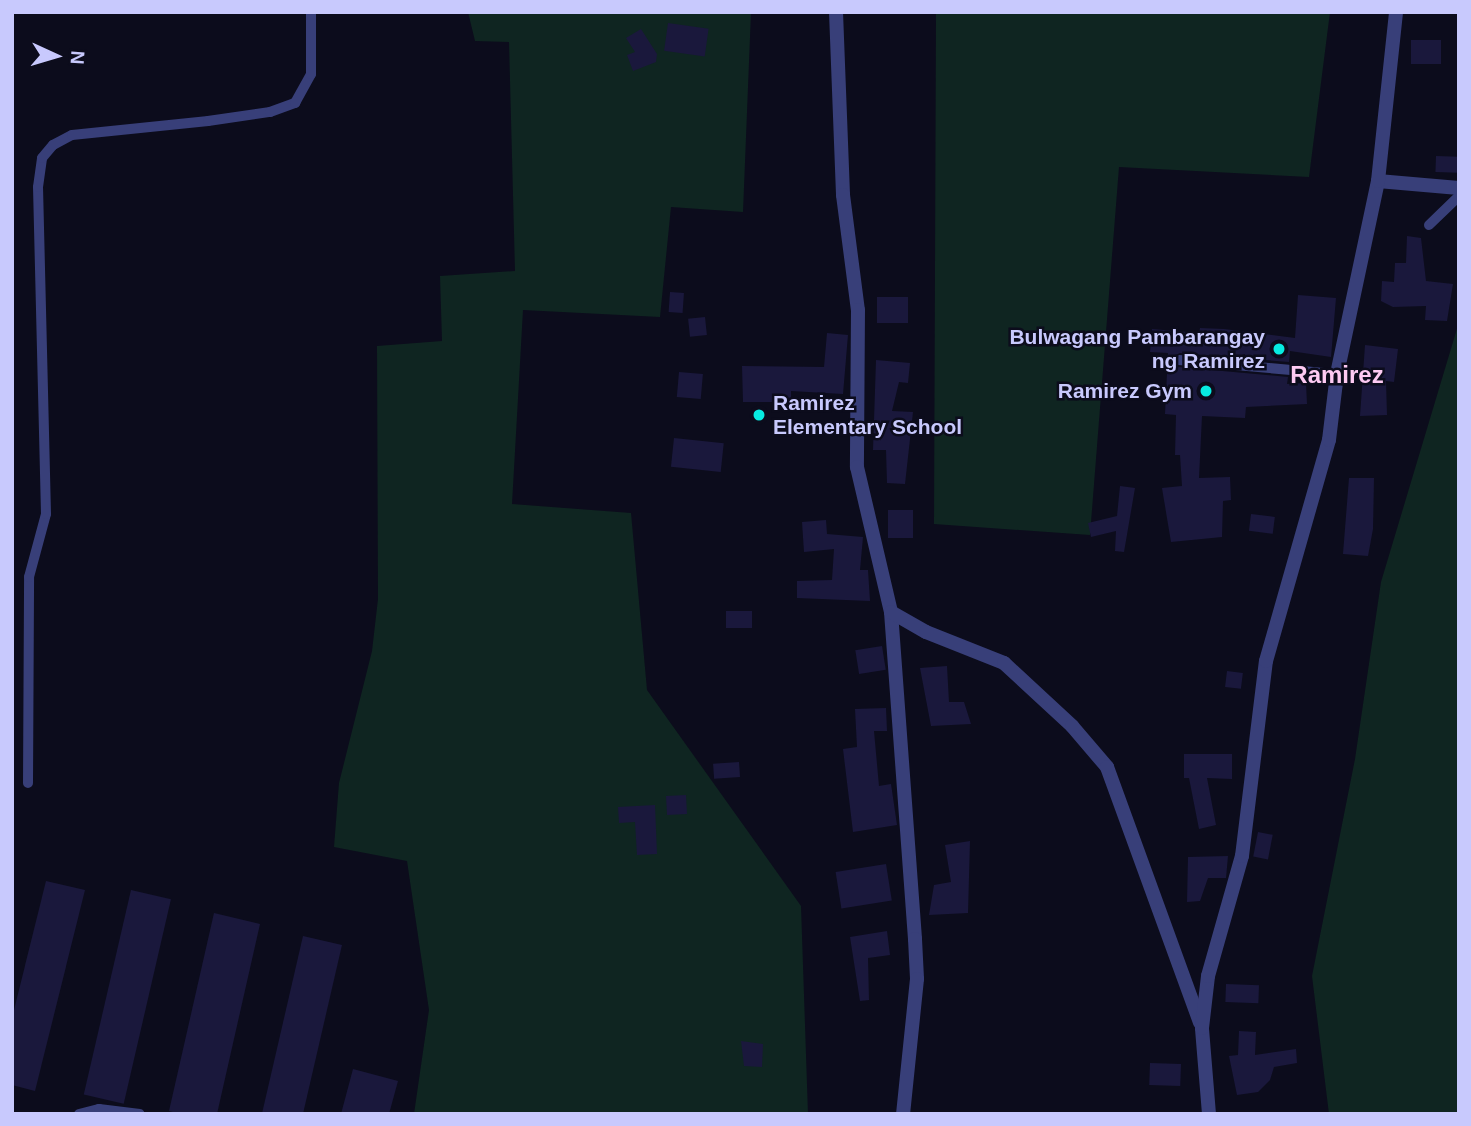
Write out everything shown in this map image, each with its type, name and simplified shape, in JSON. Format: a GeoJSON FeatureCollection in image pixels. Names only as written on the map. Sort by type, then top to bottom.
{"type":"FeatureCollection","features":[{"type":"Feature","properties":{"kind":"street"},"geometry":{"type":"LineString","coordinates":[[836,12],[843,195],[858,310],[857,467],[891,612],[917,979],[903,1114]]}},
{"type":"Feature","properties":{"kind":"street"},"geometry":{"type":"LineString","coordinates":[[1209,1114],[1202,1028],[1208,976],[1242,856],[1266,661],[1321,479],[1336,374],[1378,181],[1396,12]]}},
{"type":"Feature","properties":{"kind":"street"},"geometry":{"type":"LineString","coordinates":[[1378,181],[1459,188]]}},
{"type":"Feature","properties":{"kind":"street"},"geometry":{"type":"LineString","coordinates":[[891,612],[926,632],[1004,663],[1072,726],[1107,767],[1202,1028]]}},
{"type":"Feature","properties":{"kind":"lane"},"geometry":{"type":"LineString","coordinates":[[28,783],[29,577],[46,514],[37,187],[42,159],[53,145],[72,135],[221,120],[270,112],[295,103],[311,74],[311,12]]}},
{"type":"Feature","properties":{"kind":"lane"},"geometry":{"type":"LineString","coordinates":[[1429,225],[1459,196]]}},
{"type":"Feature","properties":{"kind":"lane"},"geometry":{"type":"LineString","coordinates":[[1179,360],[1336,374]]}},
{"type":"Feature","properties":{"kind":"lane"},"geometry":{"type":"LineString","coordinates":[[79,1114],[99,1109],[140,1114]]}},
{"type":"Feature","properties":{"kind":"green space"},"geometry":{"type":"Polygon","coordinates":[[[468,12],[751,12],[743,212],[671,207],[660,317],[523,310],[512,504],[631,513],[647,690],[801,906],[808,1114],[414,1114],[429,1010],[407,861],[334,847],[339,783],[372,651],[378,599],[377,346],[442,341],[440,276],[515,271],[509,42],[475,41],[468,12]]]}},
{"type":"Feature","properties":{"kind":"green space"},"geometry":{"type":"Polygon","coordinates":[[[936,12],[1330,12],[1309,177],[1119,167],[1090,535],[934,524],[936,12]]]}},
{"type":"Feature","properties":{"kind":"green space"},"geometry":{"type":"Polygon","coordinates":[[[1459,322],[1459,1114],[1329,1114],[1312,976],[1355,759],[1381,582],[1459,322]]]}},
{"type":"Feature","properties":{"kind":"building"},"geometry":{"type":"Polygon","coordinates":[[[668,23],[709,29],[705,56],[664,51],[668,23]]]}},
{"type":"Feature","properties":{"kind":"building"},"geometry":{"type":"Polygon","coordinates":[[[641,29],[657,54],[656,62],[633,71],[627,55],[635,52],[626,38],[641,29]]]}},
{"type":"Feature","properties":{"kind":"building"},"geometry":{"type":"Polygon","coordinates":[[[1411,40],[1441,40],[1441,64],[1411,64],[1411,40]]]}},
{"type":"Feature","properties":{"kind":"building"},"geometry":{"type":"Polygon","coordinates":[[[1436,156],[1459,157],[1458,173],[1435,172],[1436,156]]]}},
{"type":"Feature","properties":{"kind":"building"},"geometry":{"type":"Polygon","coordinates":[[[1407,236],[1421,238],[1426,281],[1453,284],[1447,321],[1425,320],[1426,306],[1393,307],[1381,301],[1382,281],[1394,282],[1395,263],[1406,263],[1407,236]]]}},
{"type":"Feature","properties":{"kind":"building"},"geometry":{"type":"Polygon","coordinates":[[[670,292],[684,293],[683,313],[669,312],[670,292]]]}},
{"type":"Feature","properties":{"kind":"building"},"geometry":{"type":"Polygon","coordinates":[[[1298,295],[1336,298],[1331,357],[1290,351],[1289,362],[1180,353],[1173,356],[1178,367],[1288,377],[1287,384],[1306,383],[1307,404],[1246,407],[1245,418],[1202,416],[1199,478],[1230,477],[1231,500],[1223,501],[1222,537],[1171,542],[1162,488],[1182,486],[1180,455],[1175,455],[1176,415],[1165,414],[1168,353],[1150,352],[1152,329],[1199,333],[1200,328],[1224,329],[1295,338],[1298,295]]]}},
{"type":"Feature","properties":{"kind":"building"},"geometry":{"type":"Polygon","coordinates":[[[877,297],[908,297],[908,323],[877,323],[877,297]]]}},
{"type":"Feature","properties":{"kind":"building"},"geometry":{"type":"Polygon","coordinates":[[[705,317],[707,335],[690,337],[688,319],[705,317]]]}},
{"type":"Feature","properties":{"kind":"building"},"geometry":{"type":"Polygon","coordinates":[[[827,333],[848,335],[843,394],[791,391],[791,402],[743,402],[742,366],[824,367],[827,333]]]}},
{"type":"Feature","properties":{"kind":"building"},"geometry":{"type":"Polygon","coordinates":[[[1365,345],[1398,349],[1394,382],[1386,381],[1387,415],[1360,416],[1365,345]]]}},
{"type":"Feature","properties":{"kind":"building"},"geometry":{"type":"Polygon","coordinates":[[[876,360],[910,363],[908,383],[899,382],[892,411],[913,412],[905,484],[887,483],[886,450],[873,450],[876,360]]]}},
{"type":"Feature","properties":{"kind":"building"},"geometry":{"type":"Polygon","coordinates":[[[679,372],[703,374],[701,399],[677,397],[679,372]]]}},
{"type":"Feature","properties":{"kind":"building"},"geometry":{"type":"Polygon","coordinates":[[[674,438],[724,443],[721,472],[671,467],[674,438]]]}},
{"type":"Feature","properties":{"kind":"building"},"geometry":{"type":"Polygon","coordinates":[[[1349,478],[1374,478],[1373,529],[1368,556],[1343,554],[1349,478]]]}},
{"type":"Feature","properties":{"kind":"building"},"geometry":{"type":"Polygon","coordinates":[[[1120,486],[1135,488],[1124,552],[1115,551],[1116,531],[1091,537],[1088,523],[1117,516],[1120,486]]]}},
{"type":"Feature","properties":{"kind":"building"},"geometry":{"type":"Polygon","coordinates":[[[888,510],[913,510],[913,538],[888,538],[888,510]]]}},
{"type":"Feature","properties":{"kind":"building"},"geometry":{"type":"Polygon","coordinates":[[[1251,514],[1275,517],[1273,534],[1249,531],[1251,514]]]}},
{"type":"Feature","properties":{"kind":"building"},"geometry":{"type":"Polygon","coordinates":[[[826,520],[827,534],[863,537],[860,570],[868,570],[870,601],[797,598],[797,581],[832,580],[834,549],[804,552],[802,522],[826,520]]]}},
{"type":"Feature","properties":{"kind":"building"},"geometry":{"type":"Polygon","coordinates":[[[726,611],[752,611],[752,628],[726,628],[726,611]]]}},
{"type":"Feature","properties":{"kind":"building"},"geometry":{"type":"Polygon","coordinates":[[[882,646],[886,670],[859,674],[855,650],[882,646]]]}},
{"type":"Feature","properties":{"kind":"building"},"geometry":{"type":"Polygon","coordinates":[[[947,666],[949,702],[964,702],[971,724],[931,726],[920,668],[947,666]]]}},
{"type":"Feature","properties":{"kind":"building"},"geometry":{"type":"Polygon","coordinates":[[[1227,671],[1243,673],[1241,689],[1225,687],[1227,671]]]}},
{"type":"Feature","properties":{"kind":"building"},"geometry":{"type":"Polygon","coordinates":[[[886,708],[887,731],[874,731],[879,786],[891,784],[897,825],[853,832],[843,749],[857,747],[855,709],[886,708]]]}},
{"type":"Feature","properties":{"kind":"building"},"geometry":{"type":"Polygon","coordinates":[[[1184,754],[1232,754],[1232,779],[1207,778],[1216,825],[1199,829],[1189,778],[1184,778],[1184,754]]]}},
{"type":"Feature","properties":{"kind":"building"},"geometry":{"type":"Polygon","coordinates":[[[739,762],[740,777],[714,779],[713,764],[739,762]]]}},
{"type":"Feature","properties":{"kind":"building"},"geometry":{"type":"Polygon","coordinates":[[[686,795],[687,814],[667,815],[666,796],[686,795]]]}},
{"type":"Feature","properties":{"kind":"building"},"geometry":{"type":"Polygon","coordinates":[[[655,805],[657,854],[637,855],[635,822],[619,823],[618,807],[655,805]]]}},
{"type":"Feature","properties":{"kind":"building"},"geometry":{"type":"Polygon","coordinates":[[[1258,832],[1273,835],[1268,859],[1253,857],[1258,832]]]}},
{"type":"Feature","properties":{"kind":"building"},"geometry":{"type":"Polygon","coordinates":[[[970,841],[968,913],[929,915],[934,885],[951,882],[945,845],[970,841]]]}},
{"type":"Feature","properties":{"kind":"building"},"geometry":{"type":"Polygon","coordinates":[[[1228,856],[1226,878],[1208,878],[1200,901],[1187,902],[1188,857],[1228,856]]]}},
{"type":"Feature","properties":{"kind":"building"},"geometry":{"type":"Polygon","coordinates":[[[886,864],[892,901],[841,909],[836,872],[886,864]]]}},
{"type":"Feature","properties":{"kind":"building"},"geometry":{"type":"Polygon","coordinates":[[[46,881],[85,890],[35,1091],[12,1085],[12,1018],[46,881]]]}},
{"type":"Feature","properties":{"kind":"building"},"geometry":{"type":"Polygon","coordinates":[[[131,890],[171,899],[124,1104],[84,1095],[131,890]]]}},
{"type":"Feature","properties":{"kind":"building"},"geometry":{"type":"Polygon","coordinates":[[[214,913],[260,924],[217,1114],[180,1114],[169,1111],[214,913]]]}},
{"type":"Feature","properties":{"kind":"building"},"geometry":{"type":"Polygon","coordinates":[[[887,931],[890,955],[868,958],[869,1000],[860,1001],[850,937],[887,931]]]}},
{"type":"Feature","properties":{"kind":"building"},"geometry":{"type":"Polygon","coordinates":[[[303,936],[342,945],[303,1114],[262,1113],[303,936]]]}},
{"type":"Feature","properties":{"kind":"building"},"geometry":{"type":"Polygon","coordinates":[[[1226,984],[1259,985],[1258,1003],[1225,1002],[1226,984]]]}},
{"type":"Feature","properties":{"kind":"building"},"geometry":{"type":"Polygon","coordinates":[[[1239,1031],[1256,1032],[1255,1055],[1296,1049],[1297,1063],[1274,1067],[1270,1080],[1258,1092],[1237,1095],[1229,1056],[1238,1055],[1239,1031]]]}},
{"type":"Feature","properties":{"kind":"building"},"geometry":{"type":"Polygon","coordinates":[[[741,1041],[763,1044],[762,1067],[744,1066],[741,1041]]]}},
{"type":"Feature","properties":{"kind":"building"},"geometry":{"type":"Polygon","coordinates":[[[1150,1063],[1181,1064],[1180,1086],[1149,1085],[1150,1063]]]}},
{"type":"Feature","properties":{"kind":"building"},"geometry":{"type":"Polygon","coordinates":[[[353,1069],[398,1081],[389,1114],[341,1114],[353,1069]]]}},
{"type":"Feature","properties":{"kind":"place","name":"Bulwagang Pambarangay ng Ramirez"},"geometry":{"type":"Point","coordinates":[1279,349]}},
{"type":"Feature","properties":{"kind":"place","name":"Ramirez Gym"},"geometry":{"type":"Point","coordinates":[1206,391]}},
{"type":"Feature","properties":{"kind":"place","name":"Ramirez Elementary School"},"geometry":{"type":"Point","coordinates":[759,415]}},
{"type":"Feature","properties":{"kind":"district","name":"Ramirez"},"geometry":{"type":"Point","coordinates":[1337,375]}}]}
